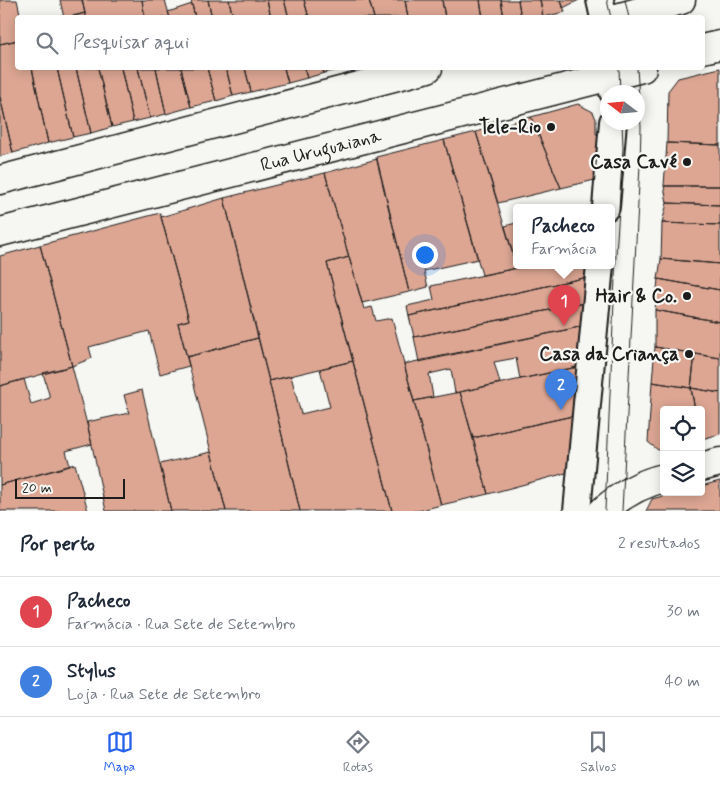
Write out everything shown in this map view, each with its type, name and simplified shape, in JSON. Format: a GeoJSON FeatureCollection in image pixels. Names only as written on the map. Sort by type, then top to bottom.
{"type":"FeatureCollection","features":[{"type":"Feature","properties":{"kind":"street"},"geometry":{"type":"LineString","coordinates":[[600,0],[603,15]]}},
{"type":"Feature","properties":{"kind":"street"},"geometry":{"type":"LineString","coordinates":[[628,15],[681,0]]}},
{"type":"Feature","properties":{"kind":"street"},"geometry":{"type":"LineString","coordinates":[[705,48],[720,45]]}},
{"type":"Feature","properties":{"kind":"street"},"geometry":{"type":"LineString","coordinates":[[0,180],[420,70]]}},
{"type":"Feature","properties":{"kind":"street","name":"Rua Uruguaiana"},"geometry":{"type":"LineString","coordinates":[[0,232],[612,78],[636,70]]}},
{"type":"Feature","properties":{"kind":"street"},"geometry":{"type":"LineString","coordinates":[[606,204],[612,130]]}},
{"type":"Feature","properties":{"kind":"street"},"geometry":{"type":"LineString","coordinates":[[577,511],[600,269]]}},
{"type":"Feature","properties":{"kind":"street"},"geometry":{"type":"LineString","coordinates":[[705,467],[720,462]]}},
{"type":"Feature","properties":{"kind":"street"},"geometry":{"type":"LineString","coordinates":[[603,511],[623,496],[649,482],[660,479]]}},
{"type":"Feature","properties":{"kind":"building"},"geometry":{"type":"Polygon","coordinates":[[[0,0],[17,0],[20,15],[15,15],[15,41],[0,44],[0,0]]]}},
{"type":"Feature","properties":{"kind":"building"},"geometry":{"type":"Polygon","coordinates":[[[60,0],[82,0],[85,13],[63,15],[60,0]]]}},
{"type":"Feature","properties":{"kind":"building"},"geometry":{"type":"Polygon","coordinates":[[[82,0],[142,0],[144,15],[85,15],[82,0]]]}},
{"type":"Feature","properties":{"kind":"building"},"geometry":{"type":"Polygon","coordinates":[[[142,0],[165,0],[169,15],[144,15],[142,0]]]}},
{"type":"Feature","properties":{"kind":"building"},"geometry":{"type":"Polygon","coordinates":[[[191,0],[208,0],[211,15],[194,15],[191,0]]]}},
{"type":"Feature","properties":{"kind":"building"},"geometry":{"type":"Polygon","coordinates":[[[208,0],[229,0],[232,15],[211,15],[208,0]]]}},
{"type":"Feature","properties":{"kind":"building"},"geometry":{"type":"Polygon","coordinates":[[[229,0],[267,0],[270,15],[232,15],[229,0]]]}},
{"type":"Feature","properties":{"kind":"building"},"geometry":{"type":"Polygon","coordinates":[[[267,0],[284,0],[288,15],[270,15],[267,0]]]}},
{"type":"Feature","properties":{"kind":"building"},"geometry":{"type":"Polygon","coordinates":[[[284,0],[304,0],[308,15],[288,15],[284,0]]]}},
{"type":"Feature","properties":{"kind":"building"},"geometry":{"type":"Polygon","coordinates":[[[304,0],[369,0],[373,15],[308,15],[304,0]]]}},
{"type":"Feature","properties":{"kind":"building"},"geometry":{"type":"Polygon","coordinates":[[[369,0],[405,0],[408,15],[373,15],[369,0]]]}},
{"type":"Feature","properties":{"kind":"building"},"geometry":{"type":"Polygon","coordinates":[[[405,0],[442,0],[444,15],[408,15],[405,0]]]}},
{"type":"Feature","properties":{"kind":"building"},"geometry":{"type":"Polygon","coordinates":[[[442,0],[480,0],[482,15],[444,15],[442,0]]]}},
{"type":"Feature","properties":{"kind":"building"},"geometry":{"type":"Polygon","coordinates":[[[480,0],[501,0],[504,15],[482,15],[480,0]]]}},
{"type":"Feature","properties":{"kind":"building"},"geometry":{"type":"Polygon","coordinates":[[[501,0],[518,0],[520,15],[504,15],[501,0]]]}},
{"type":"Feature","properties":{"kind":"building"},"geometry":{"type":"Polygon","coordinates":[[[518,0],[540,0],[543,15],[520,15],[518,0]]]}},
{"type":"Feature","properties":{"kind":"building"},"geometry":{"type":"Polygon","coordinates":[[[540,0],[561,0],[565,12],[543,15],[540,0]]]}},
{"type":"Feature","properties":{"kind":"building"},"geometry":{"type":"Polygon","coordinates":[[[561,0],[579,0],[563,8],[561,0]]]}},
{"type":"Feature","properties":{"kind":"building"},"geometry":{"type":"Polygon","coordinates":[[[192,4],[194,15],[169,15],[168,12],[192,4]]]}},
{"type":"Feature","properties":{"kind":"building"},"geometry":{"type":"Polygon","coordinates":[[[15,41],[15,70],[32,70],[48,143],[13,153],[0,97],[0,44],[15,41]]]}},
{"type":"Feature","properties":{"kind":"building"},"geometry":{"type":"Polygon","coordinates":[[[720,68],[720,145],[667,143],[668,91],[678,78],[720,68]]]}},
{"type":"Feature","properties":{"kind":"building"},"geometry":{"type":"Polygon","coordinates":[[[32,70],[57,70],[73,137],[48,143],[32,70]]]}},
{"type":"Feature","properties":{"kind":"building"},"geometry":{"type":"Polygon","coordinates":[[[57,70],[76,70],[91,133],[73,137],[57,70]]]}},
{"type":"Feature","properties":{"kind":"building"},"geometry":{"type":"Polygon","coordinates":[[[76,70],[98,70],[112,127],[91,133],[76,70]]]}},
{"type":"Feature","properties":{"kind":"building"},"geometry":{"type":"Polygon","coordinates":[[[98,70],[121,70],[133,122],[112,127],[98,70]]]}},
{"type":"Feature","properties":{"kind":"building"},"geometry":{"type":"Polygon","coordinates":[[[121,70],[138,70],[150,118],[133,122],[121,70]]]}},
{"type":"Feature","properties":{"kind":"building"},"geometry":{"type":"Polygon","coordinates":[[[138,70],[156,70],[166,114],[150,118],[138,70]]]}},
{"type":"Feature","properties":{"kind":"building"},"geometry":{"type":"Polygon","coordinates":[[[156,70],[182,70],[191,107],[166,114],[156,70]]]}},
{"type":"Feature","properties":{"kind":"building"},"geometry":{"type":"Polygon","coordinates":[[[182,70],[208,70],[216,101],[191,107],[182,70]]]}},
{"type":"Feature","properties":{"kind":"building"},"geometry":{"type":"Polygon","coordinates":[[[208,70],[226,70],[233,96],[216,101],[208,70]]]}},
{"type":"Feature","properties":{"kind":"building"},"geometry":{"type":"Polygon","coordinates":[[[226,70],[246,70],[251,92],[233,96],[226,70]]]}},
{"type":"Feature","properties":{"kind":"building"},"geometry":{"type":"Polygon","coordinates":[[[246,70],[285,70],[288,83],[251,92],[246,70]]]}},
{"type":"Feature","properties":{"kind":"building"},"geometry":{"type":"Polygon","coordinates":[[[285,70],[305,70],[307,78],[288,83],[285,70]]]}},
{"type":"Feature","properties":{"kind":"building"},"geometry":{"type":"Polygon","coordinates":[[[305,70],[323,70],[324,73],[307,78],[305,70]]]}},
{"type":"Feature","properties":{"kind":"building"},"geometry":{"type":"Polygon","coordinates":[[[323,70],[338,70],[324,73],[323,70]]]}},
{"type":"Feature","properties":{"kind":"building"},"geometry":{"type":"Polygon","coordinates":[[[0,97],[13,153],[0,156],[0,97]]]}},
{"type":"Feature","properties":{"kind":"building"},"geometry":{"type":"Polygon","coordinates":[[[578,104],[593,112],[596,119],[596,134],[603,134],[599,179],[561,188],[531,117],[578,104]]]}},
{"type":"Feature","properties":{"kind":"building"},"geometry":{"type":"Polygon","coordinates":[[[531,117],[561,188],[498,203],[476,132],[531,117]]]}},
{"type":"Feature","properties":{"kind":"building"},"geometry":{"type":"Polygon","coordinates":[[[476,132],[513,255],[513,269],[482,275],[444,140],[476,132]]]}},
{"type":"Feature","properties":{"kind":"building"},"geometry":{"type":"Polygon","coordinates":[[[444,140],[478,259],[424,271],[428,287],[409,292],[376,157],[444,140]]]}},
{"type":"Feature","properties":{"kind":"building"},"geometry":{"type":"Polygon","coordinates":[[[667,143],[720,145],[720,186],[664,186],[667,143]]]}},
{"type":"Feature","properties":{"kind":"building"},"geometry":{"type":"Polygon","coordinates":[[[377,159],[409,292],[362,303],[325,173],[377,159]]]}},
{"type":"Feature","properties":{"kind":"building"},"geometry":{"type":"Polygon","coordinates":[[[325,173],[349,257],[327,263],[353,361],[269,381],[224,198],[325,173]]]}},
{"type":"Feature","properties":{"kind":"building"},"geometry":{"type":"Polygon","coordinates":[[[664,186],[720,186],[720,205],[667,203],[664,186]]]}},
{"type":"Feature","properties":{"kind":"building"},"geometry":{"type":"Polygon","coordinates":[[[224,198],[258,338],[187,357],[178,323],[189,320],[161,217],[224,198]]]}},
{"type":"Feature","properties":{"kind":"building"},"geometry":{"type":"Polygon","coordinates":[[[667,203],[720,205],[720,225],[662,223],[667,203]]]}},
{"type":"Feature","properties":{"kind":"building"},"geometry":{"type":"Polygon","coordinates":[[[160,213],[189,320],[178,323],[189,366],[160,374],[149,331],[89,347],[92,358],[72,366],[40,245],[160,213]]]}},
{"type":"Feature","properties":{"kind":"building"},"geometry":{"type":"Polygon","coordinates":[[[662,223],[720,225],[720,264],[661,259],[662,223]]]}},
{"type":"Feature","properties":{"kind":"building"},"geometry":{"type":"Polygon","coordinates":[[[513,224],[513,254],[505,226],[513,224]]]}},
{"type":"Feature","properties":{"kind":"building"},"geometry":{"type":"Polygon","coordinates":[[[40,245],[72,366],[0,386],[0,256],[40,245]]]}},
{"type":"Feature","properties":{"kind":"building"},"geometry":{"type":"Polygon","coordinates":[[[349,257],[364,309],[372,307],[376,321],[392,318],[441,505],[418,511],[392,511],[327,263],[349,257]]]}},
{"type":"Feature","properties":{"kind":"building"},"geometry":{"type":"Polygon","coordinates":[[[661,259],[720,264],[720,290],[658,279],[661,259]]]}},
{"type":"Feature","properties":{"kind":"building"},"geometry":{"type":"Polygon","coordinates":[[[513,269],[589,269],[588,277],[409,316],[407,306],[434,300],[431,286],[513,269]]]}},
{"type":"Feature","properties":{"kind":"building"},"geometry":{"type":"Polygon","coordinates":[[[588,277],[585,303],[414,337],[409,316],[588,277]]]}},
{"type":"Feature","properties":{"kind":"building"},"geometry":{"type":"Polygon","coordinates":[[[658,279],[720,290],[720,322],[655,310],[658,279]]]}},
{"type":"Feature","properties":{"kind":"building"},"geometry":{"type":"Polygon","coordinates":[[[585,303],[584,326],[419,362],[414,337],[585,303]]]}},
{"type":"Feature","properties":{"kind":"building"},"geometry":{"type":"Polygon","coordinates":[[[655,310],[720,322],[720,358],[655,347],[655,310]]]}},
{"type":"Feature","properties":{"kind":"building"},"geometry":{"type":"Polygon","coordinates":[[[584,326],[582,366],[520,379],[516,358],[494,362],[500,383],[455,393],[451,369],[429,374],[433,397],[414,401],[404,364],[584,326]]]}},
{"type":"Feature","properties":{"kind":"building"},"geometry":{"type":"Polygon","coordinates":[[[258,338],[300,511],[226,511],[187,357],[258,338]]]}},
{"type":"Feature","properties":{"kind":"building"},"geometry":{"type":"Polygon","coordinates":[[[655,347],[695,354],[691,388],[652,382],[655,347]]]}},
{"type":"Feature","properties":{"kind":"building"},"geometry":{"type":"Polygon","coordinates":[[[695,354],[720,358],[720,393],[691,388],[695,354]]]}},
{"type":"Feature","properties":{"kind":"building"},"geometry":{"type":"Polygon","coordinates":[[[353,361],[392,511],[300,511],[269,381],[291,376],[301,414],[330,407],[320,369],[353,361]]]}},
{"type":"Feature","properties":{"kind":"building"},"geometry":{"type":"Polygon","coordinates":[[[72,366],[92,444],[66,451],[70,466],[0,485],[0,386],[24,379],[31,404],[50,398],[43,373],[72,366]]]}},
{"type":"Feature","properties":{"kind":"building"},"geometry":{"type":"Polygon","coordinates":[[[582,366],[577,415],[473,438],[460,392],[582,366]]]}},
{"type":"Feature","properties":{"kind":"building"},"geometry":{"type":"Polygon","coordinates":[[[652,382],[691,388],[694,406],[660,406],[660,450],[648,442],[652,382]]]}},
{"type":"Feature","properties":{"kind":"building"},"geometry":{"type":"Polygon","coordinates":[[[691,388],[720,393],[720,434],[705,438],[705,406],[694,406],[691,388]]]}},
{"type":"Feature","properties":{"kind":"building"},"geometry":{"type":"Polygon","coordinates":[[[142,390],[171,511],[106,511],[87,422],[129,413],[124,395],[142,390]]]}},
{"type":"Feature","properties":{"kind":"building"},"geometry":{"type":"Polygon","coordinates":[[[460,392],[488,494],[441,505],[414,401],[460,392]]]}},
{"type":"Feature","properties":{"kind":"building"},"geometry":{"type":"Polygon","coordinates":[[[577,415],[571,470],[488,494],[473,438],[577,415]]]}},
{"type":"Feature","properties":{"kind":"building"},"geometry":{"type":"Polygon","coordinates":[[[211,452],[226,511],[171,511],[160,464],[211,452]]]}},
{"type":"Feature","properties":{"kind":"building"},"geometry":{"type":"Polygon","coordinates":[[[75,464],[88,511],[0,511],[0,485],[75,464]]]}},
{"type":"Feature","properties":{"kind":"building"},"geometry":{"type":"Polygon","coordinates":[[[720,481],[720,511],[646,511],[652,499],[663,496],[705,496],[705,485],[720,481]]]}},
{"type":"Feature","properties":{"kind":"tram line"},"geometry":{"type":"LineString","coordinates":[[607,0],[610,15]]}},
{"type":"Feature","properties":{"kind":"tram line"},"geometry":{"type":"LineString","coordinates":[[625,0],[628,15]]}},
{"type":"Feature","properties":{"kind":"tram line"},"geometry":{"type":"LineString","coordinates":[[619,70],[620,85]]}},
{"type":"Feature","properties":{"kind":"tram line"},"geometry":{"type":"LineString","coordinates":[[622,511],[640,165],[641,127],[637,70]]}},
{"type":"Feature","properties":{"kind":"tram line"},"geometry":{"type":"LineString","coordinates":[[605,511],[616,254],[623,148],[622,130]]}},
{"type":"Feature","properties":{"kind":"place","name":"Tele-Rio"},"geometry":{"type":"Point","coordinates":[551,127]}},
{"type":"Feature","properties":{"kind":"place","name":"Casa Cavé"},"geometry":{"type":"Point","coordinates":[687,162]}},
{"type":"Feature","properties":{"kind":"place","name":"Hair & Co."},"geometry":{"type":"Point","coordinates":[687,296]}},
{"type":"Feature","properties":{"kind":"place","name":"Pacheco"},"geometry":{"type":"Point","coordinates":[564,326]}},
{"type":"Feature","properties":{"kind":"place","name":"Casa da Criança"},"geometry":{"type":"Point","coordinates":[689,354]}},
{"type":"Feature","properties":{"kind":"place","name":"Stylus"},"geometry":{"type":"Point","coordinates":[561,410]}}]}
